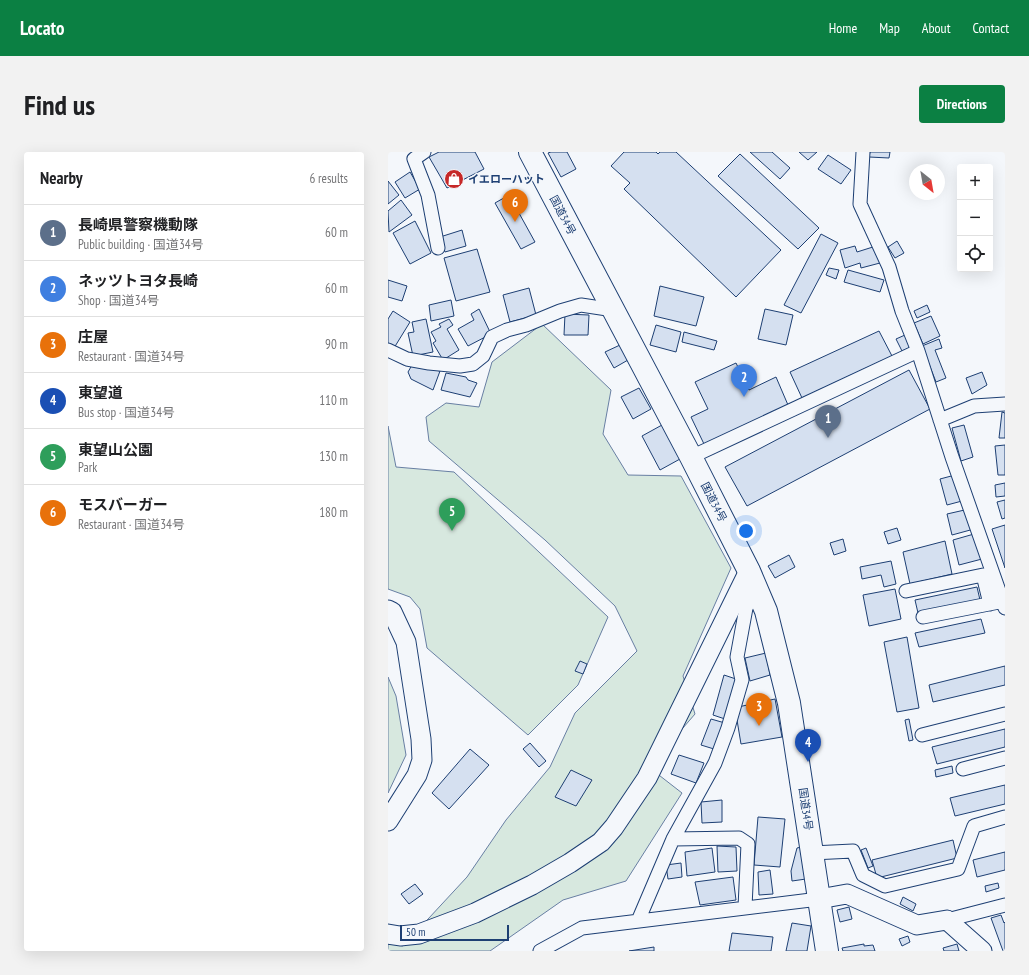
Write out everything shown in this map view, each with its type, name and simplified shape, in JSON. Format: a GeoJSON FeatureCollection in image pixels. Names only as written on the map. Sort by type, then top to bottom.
{"type":"FeatureCollection","features":[{"type":"Feature","properties":{"kind":"highway","name":"国道34号"},"geometry":{"type":"LineString","coordinates":[[530,152],[691,457],[753,580],[766,611],[789,703],[827,951]]}},
{"type":"Feature","properties":{"kind":"street"},"geometry":{"type":"LineString","coordinates":[[424,152],[414,159],[428,195],[438,248]]}},
{"type":"Feature","properties":{"kind":"street"},"geometry":{"type":"LineString","coordinates":[[863,152],[860,204],[889,267],[902,311],[918,351],[999,604]]}},
{"type":"Feature","properties":{"kind":"street"},"geometry":{"type":"LineString","coordinates":[[388,350],[407,358],[429,363],[460,366],[473,364],[483,356],[492,337],[507,330],[526,325],[560,311],[581,305],[614,310]]}},
{"type":"Feature","properties":{"kind":"street"},"geometry":{"type":"LineString","coordinates":[[691,457],[918,351]]}},
{"type":"Feature","properties":{"kind":"street"},"geometry":{"type":"LineString","coordinates":[[940,420],[974,406],[1005,404]]}},
{"type":"Feature","properties":{"kind":"street"},"geometry":{"type":"LineString","coordinates":[[906,591],[982,575],[999,604]]}},
{"type":"Feature","properties":{"kind":"street"},"geometry":{"type":"LineString","coordinates":[[638,921],[673,839],[715,763],[728,728],[742,680],[736,657],[753,580]]}},
{"type":"Feature","properties":{"kind":"street"},"geometry":{"type":"LineString","coordinates":[[388,934],[400,936],[419,934],[475,913],[532,885],[570,863],[601,842],[614,827],[647,778],[753,580]]}},
{"type":"Feature","properties":{"kind":"street"},"geometry":{"type":"LineString","coordinates":[[923,617],[999,604]]}},
{"type":"Feature","properties":{"kind":"street"},"geometry":{"type":"LineString","coordinates":[[388,610],[392,612],[406,642],[421,739],[422,760],[417,775],[388,821]]}},
{"type":"Feature","properties":{"kind":"street"},"geometry":{"type":"LineString","coordinates":[[922,735],[1005,714]]}},
{"type":"Feature","properties":{"kind":"street"},"geometry":{"type":"LineString","coordinates":[[962,769],[1005,758]]}},
{"type":"Feature","properties":{"kind":"street"},"geometry":{"type":"LineString","coordinates":[[812,853],[853,851],[863,875],[885,886],[958,869],[974,826],[1005,818]]}},
{"type":"Feature","properties":{"kind":"street"},"geometry":{"type":"LineString","coordinates":[[673,839],[739,838],[748,844],[744,907]]}},
{"type":"Feature","properties":{"kind":"street"},"geometry":{"type":"LineString","coordinates":[[540,951],[582,928],[819,899],[846,894],[917,925],[948,920],[1005,905]]}},
{"type":"Feature","properties":{"kind":"street"},"geometry":{"type":"LineString","coordinates":[[948,920],[982,951]]}},
{"type":"Feature","properties":{"kind":"shaded area"},"geometry":{"type":"Polygon","coordinates":[[[542,324],[611,390],[603,434],[628,475],[681,476],[731,568],[683,676],[695,714],[664,750],[655,772],[682,793],[626,881],[563,900],[490,951],[388,951],[388,943],[403,946],[467,877],[506,820],[550,767],[575,713],[637,651],[615,606],[545,540],[429,441],[426,417],[446,403],[479,407],[492,362],[542,324]]]}},
{"type":"Feature","properties":{"kind":"shaded area"},"geometry":{"type":"Polygon","coordinates":[[[388,426],[396,467],[454,472],[608,617],[578,685],[528,735],[427,648],[420,609],[410,597],[388,589],[388,426]]]}},
{"type":"Feature","properties":{"kind":"shaded area"},"geometry":{"type":"Polygon","coordinates":[[[388,677],[396,696],[406,755],[388,793],[388,677]]]}},
{"type":"Feature","properties":{"kind":"building","name":"イエローハット"},"geometry":{"type":"Polygon","coordinates":[[[439,152],[475,152],[484,169],[447,188],[429,157],[439,152]]]}},
{"type":"Feature","properties":{"kind":"building"},"geometry":{"type":"Polygon","coordinates":[[[567,152],[576,169],[561,177],[548,153],[567,152]]]}},
{"type":"Feature","properties":{"kind":"building"},"geometry":{"type":"Polygon","coordinates":[[[624,152],[656,152],[658,154],[660,152],[676,152],[781,250],[736,297],[624,189],[630,183],[611,166],[624,152]]]}},
{"type":"Feature","properties":{"kind":"building"},"geometry":{"type":"Polygon","coordinates":[[[750,152],[772,152],[790,168],[780,179],[750,152]]]}},
{"type":"Feature","properties":{"kind":"building"},"geometry":{"type":"Polygon","coordinates":[[[799,152],[817,152],[808,160],[799,152]]]}},
{"type":"Feature","properties":{"kind":"building"},"geometry":{"type":"Polygon","coordinates":[[[870,152],[890,152],[889,158],[869,157],[870,152]]]}},
{"type":"Feature","properties":{"kind":"building"},"geometry":{"type":"Polygon","coordinates":[[[740,154],[819,228],[798,249],[718,176],[740,154]]]}},
{"type":"Feature","properties":{"kind":"building"},"geometry":{"type":"Polygon","coordinates":[[[828,155],[851,170],[841,184],[818,169],[828,155]]]}},
{"type":"Feature","properties":{"kind":"building"},"geometry":{"type":"Polygon","coordinates":[[[410,172],[420,189],[405,198],[395,182],[410,172]]]}},
{"type":"Feature","properties":{"kind":"building"},"geometry":{"type":"Polygon","coordinates":[[[388,181],[399,195],[388,204],[388,181]]]}},
{"type":"Feature","properties":{"kind":"building"},"geometry":{"type":"Polygon","coordinates":[[[509,195],[535,242],[521,249],[495,203],[509,195]]]}},
{"type":"Feature","properties":{"kind":"building"},"geometry":{"type":"Polygon","coordinates":[[[401,200],[412,215],[389,232],[388,211],[401,200]]]}},
{"type":"Feature","properties":{"kind":"building"},"geometry":{"type":"Polygon","coordinates":[[[415,221],[431,253],[410,264],[393,233],[415,221]]]}},
{"type":"Feature","properties":{"kind":"building"},"geometry":{"type":"Polygon","coordinates":[[[462,230],[466,246],[445,252],[440,237],[462,230]]]}},
{"type":"Feature","properties":{"kind":"building"},"geometry":{"type":"Polygon","coordinates":[[[821,234],[838,243],[801,313],[784,305],[821,234]]]}},
{"type":"Feature","properties":{"kind":"building"},"geometry":{"type":"Polygon","coordinates":[[[897,241],[904,253],[895,258],[888,247],[897,241]]]}},
{"type":"Feature","properties":{"kind":"building"},"geometry":{"type":"Polygon","coordinates":[[[855,246],[857,252],[876,246],[880,263],[861,268],[860,263],[845,268],[840,250],[855,246]]]}},
{"type":"Feature","properties":{"kind":"building"},"geometry":{"type":"Polygon","coordinates":[[[477,249],[490,292],[456,301],[444,258],[477,249]]]}},
{"type":"Feature","properties":{"kind":"building"},"geometry":{"type":"Polygon","coordinates":[[[829,268],[839,270],[836,279],[826,275],[829,268]]]}},
{"type":"Feature","properties":{"kind":"building"},"geometry":{"type":"Polygon","coordinates":[[[848,270],[884,280],[880,292],[844,282],[848,270]]]}},
{"type":"Feature","properties":{"kind":"building"},"geometry":{"type":"Polygon","coordinates":[[[388,280],[407,286],[402,301],[388,297],[388,280]]]}},
{"type":"Feature","properties":{"kind":"building"},"geometry":{"type":"Polygon","coordinates":[[[660,286],[704,297],[696,326],[654,316],[660,286]]]}},
{"type":"Feature","properties":{"kind":"building"},"geometry":{"type":"Polygon","coordinates":[[[529,288],[536,315],[510,322],[503,295],[529,288]]]}},
{"type":"Feature","properties":{"kind":"building"},"geometry":{"type":"Polygon","coordinates":[[[451,300],[454,316],[431,321],[429,305],[451,300]]]}},
{"type":"Feature","properties":{"kind":"building"},"geometry":{"type":"Polygon","coordinates":[[[927,305],[930,312],[917,318],[914,311],[927,305]]]}},
{"type":"Feature","properties":{"kind":"building"},"geometry":{"type":"Polygon","coordinates":[[[479,309],[491,334],[468,346],[458,329],[474,320],[471,314],[479,309]]]}},
{"type":"Feature","properties":{"kind":"building"},"geometry":{"type":"Polygon","coordinates":[[[765,309],[793,315],[786,345],[758,339],[765,309]]]}},
{"type":"Feature","properties":{"kind":"building"},"geometry":{"type":"Polygon","coordinates":[[[393,311],[410,322],[394,348],[388,344],[388,319],[393,311]]]}},
{"type":"Feature","properties":{"kind":"building"},"geometry":{"type":"Polygon","coordinates":[[[565,314],[589,315],[588,335],[564,335],[565,314]]]}},
{"type":"Feature","properties":{"kind":"building"},"geometry":{"type":"Polygon","coordinates":[[[931,316],[940,336],[923,344],[914,323],[931,316]]]}},
{"type":"Feature","properties":{"kind":"building"},"geometry":{"type":"Polygon","coordinates":[[[426,319],[433,352],[413,356],[408,333],[414,332],[412,322],[426,319]]]}},
{"type":"Feature","properties":{"kind":"building"},"geometry":{"type":"Polygon","coordinates":[[[449,319],[453,325],[447,329],[459,350],[443,360],[433,343],[436,341],[431,332],[441,327],[439,324],[449,319]]]}},
{"type":"Feature","properties":{"kind":"building"},"geometry":{"type":"Polygon","coordinates":[[[656,325],[681,332],[676,352],[650,345],[656,325]]]}},
{"type":"Feature","properties":{"kind":"building"},"geometry":{"type":"Polygon","coordinates":[[[879,331],[892,356],[802,398],[790,372],[879,331]]]}},
{"type":"Feature","properties":{"kind":"building"},"geometry":{"type":"Polygon","coordinates":[[[684,332],[717,341],[714,350],[682,342],[684,332]]]}},
{"type":"Feature","properties":{"kind":"building"},"geometry":{"type":"Polygon","coordinates":[[[905,335],[911,347],[902,351],[896,339],[905,335]]]}},
{"type":"Feature","properties":{"kind":"building"},"geometry":{"type":"Polygon","coordinates":[[[939,339],[942,348],[935,350],[946,378],[936,382],[922,346],[939,339]]]}},
{"type":"Feature","properties":{"kind":"building"},"geometry":{"type":"Polygon","coordinates":[[[620,345],[628,360],[614,368],[605,352],[620,345]]]}},
{"type":"Feature","properties":{"kind":"building"},"geometry":{"type":"Polygon","coordinates":[[[736,363],[749,390],[776,377],[788,405],[704,444],[691,417],[708,409],[695,382],[736,363]]]}},
{"type":"Feature","properties":{"kind":"building"},"geometry":{"type":"Polygon","coordinates":[[[412,365],[440,371],[433,390],[411,379],[408,372],[412,365]]]}},
{"type":"Feature","properties":{"kind":"building"},"geometry":{"type":"Polygon","coordinates":[[[909,370],[930,409],[747,506],[725,467],[909,370]]]}},
{"type":"Feature","properties":{"kind":"building"},"geometry":{"type":"Polygon","coordinates":[[[982,372],[987,385],[972,394],[966,378],[982,372]]]}},
{"type":"Feature","properties":{"kind":"building"},"geometry":{"type":"Polygon","coordinates":[[[446,373],[466,377],[468,380],[477,383],[470,397],[441,390],[446,373]]]}},
{"type":"Feature","properties":{"kind":"building"},"geometry":{"type":"Polygon","coordinates":[[[639,388],[651,409],[633,419],[621,397],[639,388]]]}},
{"type":"Feature","properties":{"kind":"building"},"geometry":{"type":"Polygon","coordinates":[[[1002,412],[1005,413],[1005,438],[999,438],[1002,412]]]}},
{"type":"Feature","properties":{"kind":"building"},"geometry":{"type":"Polygon","coordinates":[[[662,425],[680,459],[660,470],[642,436],[662,425]]]}},
{"type":"Feature","properties":{"kind":"building"},"geometry":{"type":"Polygon","coordinates":[[[964,425],[973,457],[961,461],[952,428],[964,425]]]}},
{"type":"Feature","properties":{"kind":"building"},"geometry":{"type":"Polygon","coordinates":[[[1005,445],[1005,475],[998,475],[995,446],[1005,445]]]}},
{"type":"Feature","properties":{"kind":"building"},"geometry":{"type":"Polygon","coordinates":[[[955,475],[962,501],[947,505],[940,479],[955,475]]]}},
{"type":"Feature","properties":{"kind":"building"},"geometry":{"type":"Polygon","coordinates":[[[1005,483],[1005,496],[996,497],[995,485],[1005,483]]]}},
{"type":"Feature","properties":{"kind":"building"},"geometry":{"type":"Polygon","coordinates":[[[1005,500],[1005,518],[1002,519],[997,502],[1005,500]]]}},
{"type":"Feature","properties":{"kind":"building"},"geometry":{"type":"Polygon","coordinates":[[[969,509],[974,529],[952,535],[947,514],[969,509]]]}},
{"type":"Feature","properties":{"kind":"building"},"geometry":{"type":"Polygon","coordinates":[[[1005,525],[1005,568],[992,529],[1005,525]]]}},
{"type":"Feature","properties":{"kind":"building"},"geometry":{"type":"Polygon","coordinates":[[[897,528],[901,540],[888,544],[884,532],[897,528]]]}},
{"type":"Feature","properties":{"kind":"building"},"geometry":{"type":"Polygon","coordinates":[[[974,534],[982,559],[959,565],[953,540],[974,534]]]}},
{"type":"Feature","properties":{"kind":"building"},"geometry":{"type":"Polygon","coordinates":[[[843,539],[846,551],[834,555],[830,543],[843,539]]]}},
{"type":"Feature","properties":{"kind":"building"},"geometry":{"type":"Polygon","coordinates":[[[945,541],[952,574],[910,584],[903,552],[945,541]]]}},
{"type":"Feature","properties":{"kind":"building"},"geometry":{"type":"Polygon","coordinates":[[[789,555],[795,567],[775,578],[768,566],[789,555]]]}},
{"type":"Feature","properties":{"kind":"building"},"geometry":{"type":"Polygon","coordinates":[[[891,561],[896,584],[884,587],[881,575],[862,579],[860,567],[891,561]]]}},
{"type":"Feature","properties":{"kind":"building"},"geometry":{"type":"Polygon","coordinates":[[[977,587],[980,600],[918,613],[915,600],[977,587]]]}},
{"type":"Feature","properties":{"kind":"building"},"geometry":{"type":"Polygon","coordinates":[[[895,589],[901,619],[869,626],[863,595],[895,589]]]}},
{"type":"Feature","properties":{"kind":"building"},"geometry":{"type":"Polygon","coordinates":[[[981,619],[985,633],[919,647],[915,633],[981,619]]]}},
{"type":"Feature","properties":{"kind":"building"},"geometry":{"type":"Polygon","coordinates":[[[907,637],[919,708],[897,712],[884,642],[907,637]]]}},
{"type":"Feature","properties":{"kind":"building"},"geometry":{"type":"Polygon","coordinates":[[[766,653],[770,675],[750,681],[745,658],[766,653]]]}},
{"type":"Feature","properties":{"kind":"building"},"geometry":{"type":"Polygon","coordinates":[[[580,661],[587,664],[583,674],[575,671],[580,661]]]}},
{"type":"Feature","properties":{"kind":"building"},"geometry":{"type":"Polygon","coordinates":[[[1005,666],[1005,685],[933,702],[929,685],[1005,666]]]}},
{"type":"Feature","properties":{"kind":"building"},"geometry":{"type":"Polygon","coordinates":[[[724,675],[736,679],[725,719],[713,715],[724,675]]]}},
{"type":"Feature","properties":{"kind":"building"},"geometry":{"type":"Polygon","coordinates":[[[775,699],[782,737],[741,744],[736,714],[738,707],[775,699]]]}},
{"type":"Feature","properties":{"kind":"building"},"geometry":{"type":"Polygon","coordinates":[[[711,719],[725,723],[714,749],[701,745],[711,719]]]}},
{"type":"Feature","properties":{"kind":"building"},"geometry":{"type":"Polygon","coordinates":[[[909,719],[913,740],[909,741],[905,720],[909,719]]]}},
{"type":"Feature","properties":{"kind":"building"},"geometry":{"type":"Polygon","coordinates":[[[1005,729],[1005,747],[937,764],[932,747],[1005,729]]]}},
{"type":"Feature","properties":{"kind":"building"},"geometry":{"type":"Polygon","coordinates":[[[530,743],[546,761],[539,767],[523,749],[530,743]]]}},
{"type":"Feature","properties":{"kind":"building"},"geometry":{"type":"Polygon","coordinates":[[[470,749],[489,765],[449,809],[432,793],[470,749]]]}},
{"type":"Feature","properties":{"kind":"building"},"geometry":{"type":"Polygon","coordinates":[[[679,755],[704,763],[696,783],[671,774],[679,755]]]}},
{"type":"Feature","properties":{"kind":"building"},"geometry":{"type":"Polygon","coordinates":[[[952,766],[953,773],[936,777],[935,770],[952,766]]]}},
{"type":"Feature","properties":{"kind":"building"},"geometry":{"type":"Polygon","coordinates":[[[571,770],[592,780],[576,806],[555,797],[571,770]]]}},
{"type":"Feature","properties":{"kind":"building"},"geometry":{"type":"Polygon","coordinates":[[[1005,785],[1005,804],[955,816],[950,798],[1005,785]]]}},
{"type":"Feature","properties":{"kind":"building"},"geometry":{"type":"Polygon","coordinates":[[[722,800],[722,822],[702,823],[701,802],[722,800]]]}},
{"type":"Feature","properties":{"kind":"building"},"geometry":{"type":"Polygon","coordinates":[[[758,817],[785,819],[780,867],[754,865],[758,817]]]}},
{"type":"Feature","properties":{"kind":"building"},"geometry":{"type":"Polygon","coordinates":[[[953,840],[957,858],[877,878],[872,860],[953,840]]]}},
{"type":"Feature","properties":{"kind":"building"},"geometry":{"type":"Polygon","coordinates":[[[717,846],[736,847],[737,871],[718,872],[717,846]]]}},
{"type":"Feature","properties":{"kind":"building"},"geometry":{"type":"Polygon","coordinates":[[[801,847],[806,879],[792,881],[791,871],[797,848],[801,847]]]}},
{"type":"Feature","properties":{"kind":"building"},"geometry":{"type":"Polygon","coordinates":[[[712,848],[715,872],[687,876],[685,852],[712,848]]]}},
{"type":"Feature","properties":{"kind":"building"},"geometry":{"type":"Polygon","coordinates":[[[866,848],[873,866],[868,868],[861,850],[866,848]]]}},
{"type":"Feature","properties":{"kind":"building"},"geometry":{"type":"Polygon","coordinates":[[[1005,852],[1005,870],[977,877],[973,860],[1005,852]]]}},
{"type":"Feature","properties":{"kind":"building"},"geometry":{"type":"Polygon","coordinates":[[[681,863],[682,877],[668,879],[666,865],[681,863]]]}},
{"type":"Feature","properties":{"kind":"building"},"geometry":{"type":"Polygon","coordinates":[[[770,870],[773,894],[759,895],[758,872],[770,870]]]}},
{"type":"Feature","properties":{"kind":"building"},"geometry":{"type":"Polygon","coordinates":[[[733,877],[736,900],[700,905],[695,882],[733,877]]]}},
{"type":"Feature","properties":{"kind":"building"},"geometry":{"type":"Polygon","coordinates":[[[998,883],[999,888],[986,892],[985,886],[998,883]]]}},
{"type":"Feature","properties":{"kind":"building"},"geometry":{"type":"Polygon","coordinates":[[[415,884],[423,894],[409,904],[401,894],[415,884]]]}},
{"type":"Feature","properties":{"kind":"building"},"geometry":{"type":"Polygon","coordinates":[[[903,897],[916,904],[913,911],[900,904],[903,897]]]}},
{"type":"Feature","properties":{"kind":"building"},"geometry":{"type":"Polygon","coordinates":[[[849,907],[852,919],[840,922],[837,910],[849,907]]]}},
{"type":"Feature","properties":{"kind":"building"},"geometry":{"type":"Polygon","coordinates":[[[1001,915],[1004,923],[1005,922],[1005,951],[1003,951],[991,918],[1001,915]]]}},
{"type":"Feature","properties":{"kind":"building"},"geometry":{"type":"Polygon","coordinates":[[[792,923],[811,926],[807,951],[786,951],[792,923]]]}},
{"type":"Feature","properties":{"kind":"building"},"geometry":{"type":"Polygon","coordinates":[[[732,933],[773,937],[771,951],[729,951],[732,933]]]}},
{"type":"Feature","properties":{"kind":"building"},"geometry":{"type":"Polygon","coordinates":[[[908,936],[910,942],[902,946],[899,939],[908,936]]]}},
{"type":"Feature","properties":{"kind":"building"},"geometry":{"type":"Polygon","coordinates":[[[864,944],[864,946],[873,945],[875,951],[843,951],[842,948],[864,944]]]}},
{"type":"Feature","properties":{"kind":"building"},"geometry":{"type":"Polygon","coordinates":[[[957,944],[959,951],[944,951],[943,948],[957,944]]]}},
{"type":"Feature","properties":{"kind":"building"},"geometry":{"type":"Polygon","coordinates":[[[654,947],[654,951],[629,951],[654,947]]]}},
{"type":"Feature","properties":{"kind":"place","name":"イエローハット"},"geometry":{"type":"Point","coordinates":[454,179]}},
{"type":"Feature","properties":{"kind":"place","name":"モスバーガー"},"geometry":{"type":"Point","coordinates":[515,222]}},
{"type":"Feature","properties":{"kind":"place","name":"ネッツトヨタ長崎"},"geometry":{"type":"Point","coordinates":[744,397]}},
{"type":"Feature","properties":{"kind":"place","name":"長崎県警察機動隊"},"geometry":{"type":"Point","coordinates":[828,438]}},
{"type":"Feature","properties":{"kind":"place","name":"東望山公園"},"geometry":{"type":"Point","coordinates":[452,531]}},
{"type":"Feature","properties":{"kind":"place","name":"庄屋"},"geometry":{"type":"Point","coordinates":[759,726]}},
{"type":"Feature","properties":{"kind":"place","name":"東望道"},"geometry":{"type":"Point","coordinates":[808,762]}}]}
